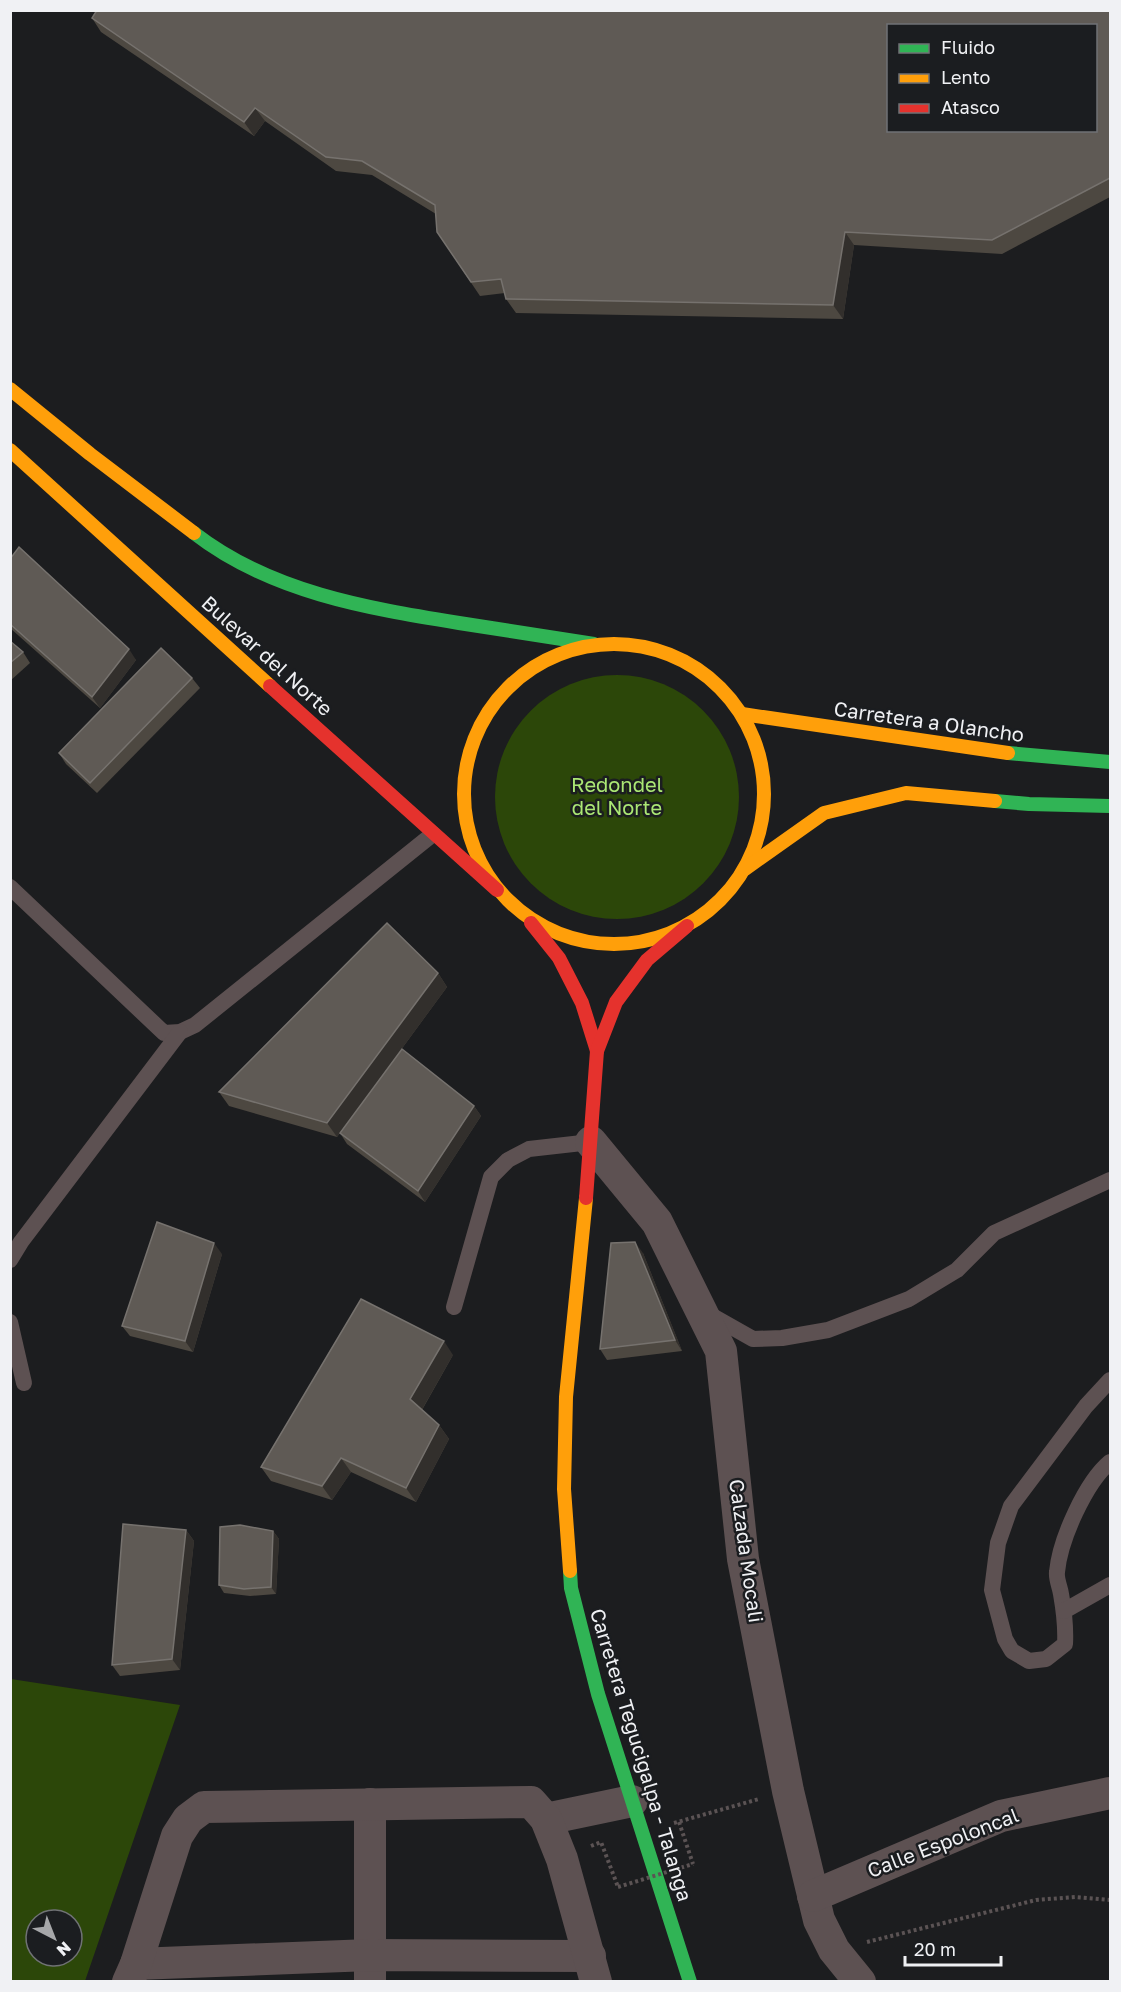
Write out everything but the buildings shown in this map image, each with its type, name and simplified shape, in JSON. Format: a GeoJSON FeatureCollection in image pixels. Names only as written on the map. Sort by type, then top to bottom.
{"type":"FeatureCollection","features":[{"type":"Feature","properties":{"kind":"main road"},"geometry":{"type":"LineString","coordinates":[[10,389],[90,454],[213,548],[261,574],[325,597],[396,613],[594,644],[638,644],[671,654],[716,682],[742,714],[759,750],[765,790],[760,831],[745,869],[720,901],[647,960],[616,1002],[597,1051],[591,1142]]}},
{"type":"Feature","properties":{"kind":"main road","name":"Bulevar del Norte"},"geometry":{"type":"LineString","coordinates":[[10,450],[497,891]]}},
{"type":"Feature","properties":{"kind":"main road"},"geometry":{"type":"LineString","coordinates":[[594,644],[550,658],[512,683],[484,719],[466,762],[463,807],[474,851],[497,891],[528,919],[558,958],[582,1003],[597,1051]]}},
{"type":"Feature","properties":{"kind":"main road","name":"Carretera a Olancho"},"geometry":{"type":"LineString","coordinates":[[742,714],[1028,756],[1110,762]]}},
{"type":"Feature","properties":{"kind":"main road"},"geometry":{"type":"LineString","coordinates":[[745,869],[824,813],[906,793],[1029,804],[1110,806]]}},
{"type":"Feature","properties":{"kind":"main road"},"geometry":{"type":"LineString","coordinates":[[528,919],[565,937],[606,945],[647,941],[687,926]]}},
{"type":"Feature","properties":{"kind":"main road","name":"Carretera Tegucigalpa - Talanga"},"geometry":{"type":"LineString","coordinates":[[591,1142],[566,1397],[564,1490],[571,1588],[598,1694],[690,1982]]}},
{"type":"Feature","properties":{"kind":"street","name":"Calzada Mocali"},"geometry":{"type":"LineString","coordinates":[[591,1142],[657,1222],[721,1351],[743,1559],[788,1791],[819,1920],[834,1950],[860,1982]]}},
{"type":"Feature","properties":{"kind":"street","name":"Calle Espoloncal"},"geometry":{"type":"LineString","coordinates":[[813,1896],[1001,1816],[1110,1793]]}},
{"type":"Feature","properties":{"kind":"street"},"geometry":{"type":"LineString","coordinates":[[546,1819],[632,1801]]}},
{"type":"Feature","properties":{"kind":"street"},"geometry":{"type":"LineString","coordinates":[[531,1802],[546,1819],[562,1860],[593,1969],[370,1968],[132,1973],[177,1836],[188,1819],[204,1807],[370,1804],[531,1802]]}},
{"type":"Feature","properties":{"kind":"street"},"geometry":{"type":"LineString","coordinates":[[370,1804],[370,1968]]}},
{"type":"Feature","properties":{"kind":"lane"},"geometry":{"type":"LineString","coordinates":[[10,887],[164,1033],[180,1032],[195,1025],[433,834]]}},
{"type":"Feature","properties":{"kind":"lane"},"geometry":{"type":"LineString","coordinates":[[10,1260],[21,1242],[180,1032]]}},
{"type":"Feature","properties":{"kind":"lane"},"geometry":{"type":"LineString","coordinates":[[454,1307],[491,1177],[508,1160],[529,1149],[591,1142]]}},
{"type":"Feature","properties":{"kind":"lane"},"geometry":{"type":"LineString","coordinates":[[701,1310],[753,1339],[782,1338],[828,1330],[909,1299],[957,1269],[994,1233],[1110,1180]]}},
{"type":"Feature","properties":{"kind":"lane"},"geometry":{"type":"LineString","coordinates":[[10,1322],[24,1383]]}},
{"type":"Feature","properties":{"kind":"lane"},"geometry":{"type":"LineString","coordinates":[[1110,1380],[1086,1406],[1011,1506],[998,1543],[992,1590],[1005,1639],[1012,1651],[1029,1661],[1046,1659],[1065,1644],[1066,1626],[1057,1573],[1062,1551],[1071,1525],[1093,1479],[1110,1462]]}},
{"type":"Feature","properties":{"kind":"lane"},"geometry":{"type":"LineString","coordinates":[[1064,1611],[1110,1585]]}},
{"type":"Feature","properties":{"kind":"path"},"geometry":{"type":"LineString","coordinates":[[641,1832],[788,1791]]}},
{"type":"Feature","properties":{"kind":"path"},"geometry":{"type":"LineString","coordinates":[[618,1887],[693,1864],[679,1822]]}},
{"type":"Feature","properties":{"kind":"path"},"geometry":{"type":"LineString","coordinates":[[834,1950],[1036,1900],[1075,1897],[1110,1899]]}},
{"type":"Feature","properties":{"kind":"green space","name":"Redondel del Norte"},"geometry":{"type":"Polygon","coordinates":[[[617,675],[641,678],[664,685],[685,696],[703,711],[718,729],[729,750],[736,773],[739,797],[736,821],[729,844],[718,865],[703,883],[685,898],[664,909],[641,916],[617,919],[593,916],[570,909],[549,898],[531,883],[516,865],[505,844],[498,821],[495,797],[498,773],[505,750],[516,729],[531,711],[549,696],[570,685],[593,678],[617,675]]]}},
{"type":"Feature","properties":{"kind":"green space"},"geometry":{"type":"Polygon","coordinates":[[[11,1679],[180,1705],[85,1981],[11,1981],[11,1679]]]}},
{"type":"Feature","properties":{"kind":"traffic: fast"},"geometry":{"type":"LineString","coordinates":[[194,533],[223,553],[254,570],[320,594],[389,611],[594,644]]}},
{"type":"Feature","properties":{"kind":"traffic: fast"},"geometry":{"type":"LineString","coordinates":[[1008,753],[1110,762]]}},
{"type":"Feature","properties":{"kind":"traffic: fast"},"geometry":{"type":"LineString","coordinates":[[995,801],[1110,806]]}},
{"type":"Feature","properties":{"kind":"traffic: fast"},"geometry":{"type":"LineString","coordinates":[[570,1571],[571,1588],[598,1694],[690,1982]]}},
{"type":"Feature","properties":{"kind":"traffic: slow"},"geometry":{"type":"LineString","coordinates":[[10,389],[90,454],[194,533]]}},
{"type":"Feature","properties":{"kind":"traffic: slow"},"geometry":{"type":"LineString","coordinates":[[10,450],[270,686]]}},
{"type":"Feature","properties":{"kind":"traffic: slow"},"geometry":{"type":"LineString","coordinates":[[614,644],[643,647],[671,655],[697,669],[720,688],[739,711],[753,737],[761,765],[764,794],[761,823],[753,851],[739,877],[720,900],[697,919],[671,933],[643,941],[614,944],[585,941],[557,933],[531,919],[508,900],[489,877],[475,851],[467,823],[464,794],[467,765],[475,737],[489,711],[508,688],[531,669],[557,655],[585,647],[614,644]]}},
{"type":"Feature","properties":{"kind":"traffic: slow"},"geometry":{"type":"LineString","coordinates":[[742,714],[1008,753]]}},
{"type":"Feature","properties":{"kind":"traffic: slow"},"geometry":{"type":"LineString","coordinates":[[745,869],[824,813],[906,793],[995,801]]}},
{"type":"Feature","properties":{"kind":"traffic: slow"},"geometry":{"type":"LineString","coordinates":[[570,1571],[564,1489],[566,1397],[586,1198]]}},
{"type":"Feature","properties":{"kind":"traffic: jam"},"geometry":{"type":"LineString","coordinates":[[270,686],[497,890]]}},
{"type":"Feature","properties":{"kind":"traffic: jam"},"geometry":{"type":"LineString","coordinates":[[531,923],[559,958],[582,1003],[597,1051]]}},
{"type":"Feature","properties":{"kind":"traffic: jam"},"geometry":{"type":"LineString","coordinates":[[586,1198],[597,1051],[616,1002],[647,960],[687,926]]}}]}
